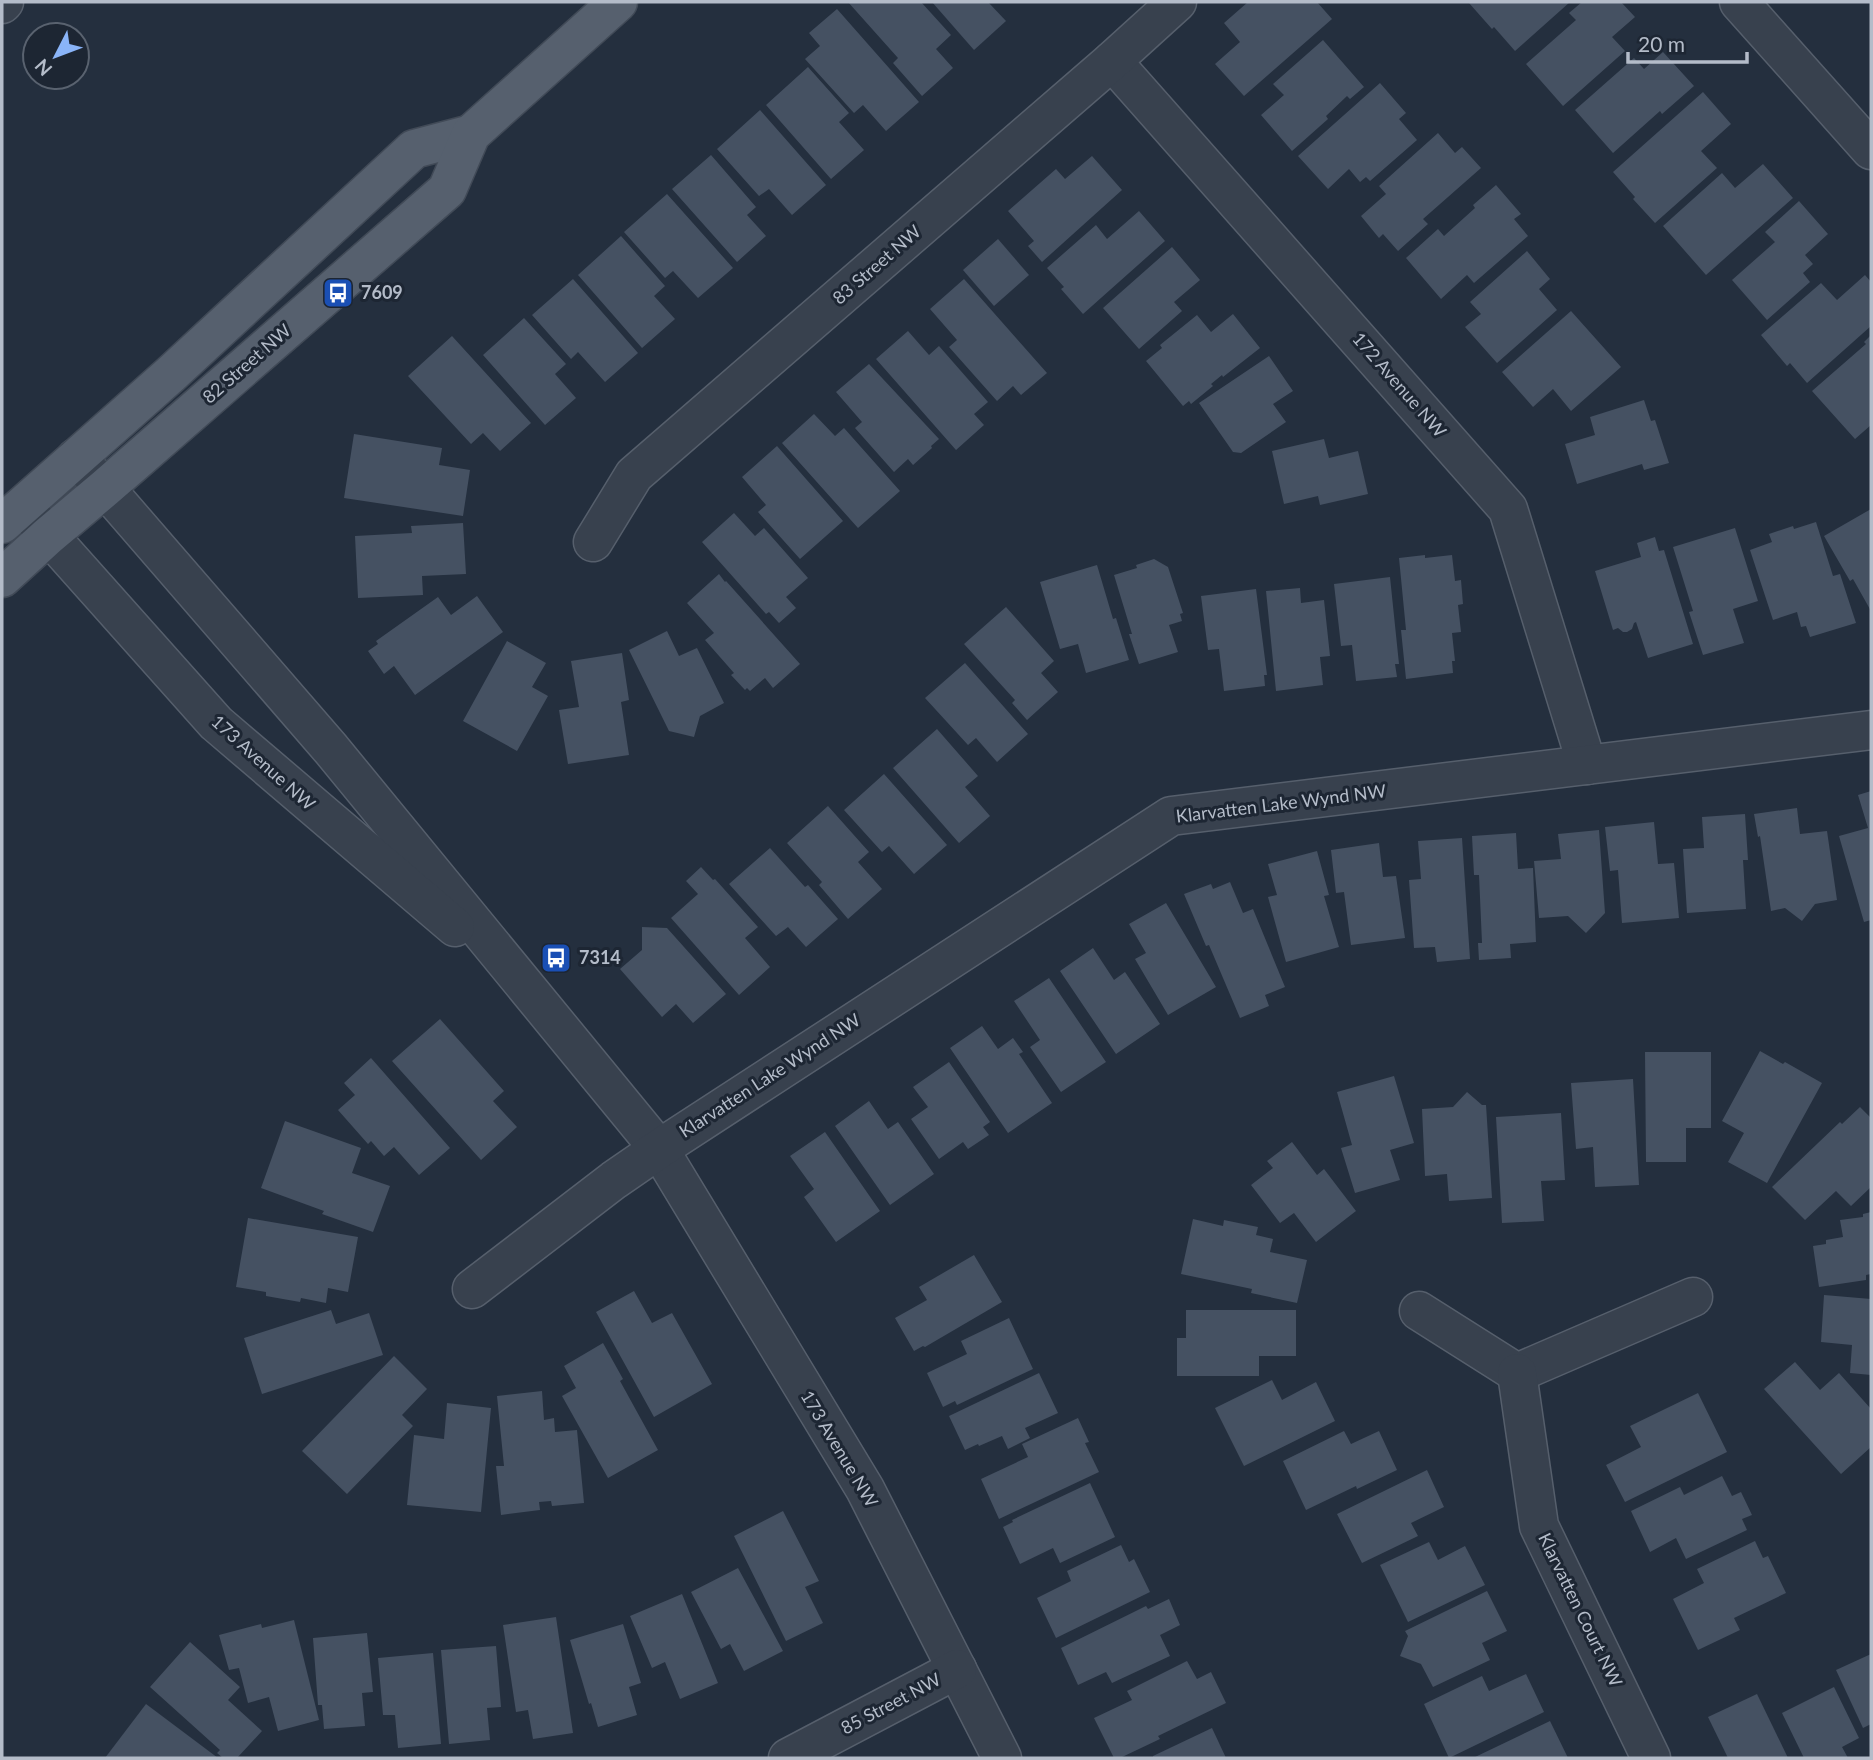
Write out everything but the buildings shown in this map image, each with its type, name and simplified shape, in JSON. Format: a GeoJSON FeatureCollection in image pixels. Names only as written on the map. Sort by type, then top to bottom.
{"type":"FeatureCollection","features":[{"type":"Feature","properties":{"kind":"main road","name":"82 Street NW"},"geometry":{"type":"LineString","coordinates":[[2,578],[447,190],[471,134],[618,2]]}},
{"type":"Feature","properties":{"kind":"main road","name":"82 Street NW"},"geometry":{"type":"LineString","coordinates":[[12,515],[181,364],[414,149],[471,134]]}},
{"type":"Feature","properties":{"kind":"street","name":"83 Street NW"},"geometry":{"type":"LineString","coordinates":[[593,542],[634,475],[1177,2]]}},
{"type":"Feature","properties":{"kind":"street"},"geometry":{"type":"LineString","coordinates":[[1739,2],[1871,149]]}},
{"type":"Feature","properties":{"kind":"street","name":"172 Avenue NW"},"geometry":{"type":"LineString","coordinates":[[1112,61],[1508,509],[1587,765]]}},
{"type":"Feature","properties":{"kind":"street","name":"173 Avenue NW"},"geometry":{"type":"LineString","coordinates":[[76,458],[331,749],[659,1149],[865,1489],[1002,1758]]}},
{"type":"Feature","properties":{"kind":"street","name":"173 Avenue NW"},"geometry":{"type":"LineString","coordinates":[[12,515],[48,536],[216,723],[531,992]]}},
{"type":"Feature","properties":{"kind":"street","name":"Klarvatten Lake Wynd NW"},"geometry":{"type":"LineString","coordinates":[[659,1149],[1171,816],[1871,730]]}},
{"type":"Feature","properties":{"kind":"street"},"geometry":{"type":"LineString","coordinates":[[472,1289],[614,1180],[659,1149]]}},
{"type":"Feature","properties":{"kind":"street"},"geometry":{"type":"LineString","coordinates":[[1419,1311],[1517,1373],[1693,1297]]}},
{"type":"Feature","properties":{"kind":"street","name":"Klarvatten Court NW"},"geometry":{"type":"LineString","coordinates":[[1517,1373],[1539,1526],[1651,1758]]}},
{"type":"Feature","properties":{"kind":"street","name":"85 Street NW"},"geometry":{"type":"LineString","coordinates":[[788,1758],[957,1669]]}},
{"type":"Feature","properties":{"kind":"place","name":"7609"},"geometry":{"type":"Point","coordinates":[338,293]}},
{"type":"Feature","properties":{"kind":"place","name":"7314"},"geometry":{"type":"Point","coordinates":[556,958]}}]}
